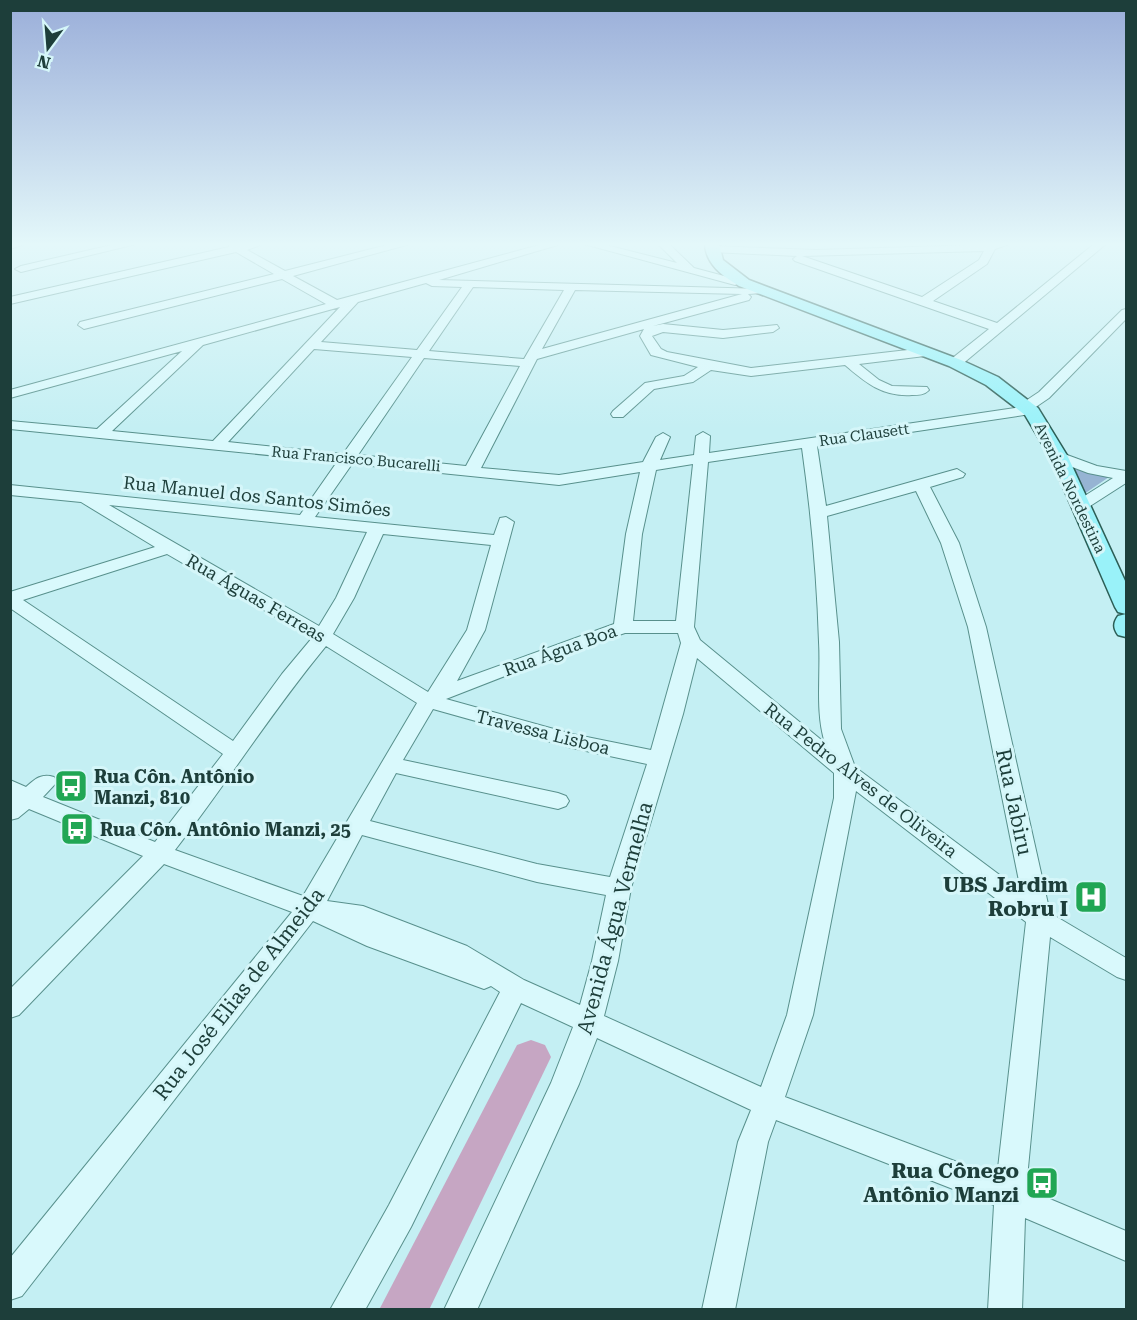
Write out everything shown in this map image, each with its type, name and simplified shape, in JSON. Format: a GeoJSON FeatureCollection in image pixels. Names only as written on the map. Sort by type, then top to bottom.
{"type":"FeatureCollection","features":[{"type":"Feature","properties":{"kind":"main road","name":"Avenida Nordestina"},"geometry":{"type":"LineString","coordinates":[[803,306],[955,363],[992,381],[1028,408],[1059,457],[1126,607]]}},
{"type":"Feature","properties":{"kind":"main road"},"geometry":{"type":"LineString","coordinates":[[1126,621],[1126,630]]}},
{"type":"Feature","properties":{"kind":"street"},"geometry":{"type":"LineString","coordinates":[[84,325],[162,306]]}},
{"type":"Feature","properties":{"kind":"street"},"geometry":{"type":"LineString","coordinates":[[10,394],[329,306]]}},
{"type":"Feature","properties":{"kind":"street"},"geometry":{"type":"LineString","coordinates":[[217,445],[348,306]]}},
{"type":"Feature","properties":{"kind":"street"},"geometry":{"type":"LineString","coordinates":[[304,521],[454,306]]}},
{"type":"Feature","properties":{"kind":"street"},"geometry":{"type":"LineString","coordinates":[[472,470],[561,306]]}},
{"type":"Feature","properties":{"kind":"street"},"geometry":{"type":"LineString","coordinates":[[311,345],[530,360],[714,306]]}},
{"type":"Feature","properties":{"kind":"street"},"geometry":{"type":"LineString","coordinates":[[934,306],[1000,328]]}},
{"type":"Feature","properties":{"kind":"street"},"geometry":{"type":"LineString","coordinates":[[955,363],[1027,306]]}},
{"type":"Feature","properties":{"kind":"street"},"geometry":{"type":"LineString","coordinates":[[1028,408],[1126,313]]}},
{"type":"Feature","properties":{"kind":"street"},"geometry":{"type":"LineString","coordinates":[[773,328],[723,334],[663,328],[648,333],[646,336],[656,352],[708,366],[751,372],[926,352]]}},
{"type":"Feature","properties":{"kind":"street"},"geometry":{"type":"LineString","coordinates":[[100,434],[199,342]]}},
{"type":"Feature","properties":{"kind":"street"},"geometry":{"type":"LineString","coordinates":[[848,361],[888,391],[898,393],[922,390]]}},
{"type":"Feature","properties":{"kind":"street"},"geometry":{"type":"LineString","coordinates":[[696,375],[708,366]]}},
{"type":"Feature","properties":{"kind":"street"},"geometry":{"type":"LineString","coordinates":[[618,414],[650,386],[696,375],[760,384],[824,377]]}},
{"type":"Feature","properties":{"kind":"street","name":"Rua Clausett"},"geometry":{"type":"LineString","coordinates":[[701,447],[809,444],[1019,412],[1028,408]]}},
{"type":"Feature","properties":{"kind":"street","name":"Rua Francisco Bucarelli"},"geometry":{"type":"LineString","coordinates":[[10,426],[567,480],[649,466],[701,447]]}},
{"type":"Feature","properties":{"kind":"street"},"geometry":{"type":"LineString","coordinates":[[623,627],[634,534],[649,466],[663,437]]}},
{"type":"Feature","properties":{"kind":"street"},"geometry":{"type":"LineString","coordinates":[[718,1310],[753,1142],[800,1016],[843,813],[845,771],[831,729],[829,642],[819,513],[809,444]]}},
{"type":"Feature","properties":{"kind":"street","name":"Avenida Água Vermelha"},"geometry":{"type":"LineString","coordinates":[[460,1310],[565,1084],[589,1022],[605,961],[619,888],[674,714],[688,635],[701,447]]}},
{"type":"Feature","properties":{"kind":"street"},"geometry":{"type":"LineString","coordinates":[[1059,457],[1093,470],[1126,477]]}},
{"type":"Feature","properties":{"kind":"street"},"geometry":{"type":"LineString","coordinates":[[819,513],[957,474]]}},
{"type":"Feature","properties":{"kind":"street"},"geometry":{"type":"LineString","coordinates":[[1081,505],[1126,477]]}},
{"type":"Feature","properties":{"kind":"street","name":"Rua Jabiru"},"geometry":{"type":"LineString","coordinates":[[921,485],[950,543],[977,627],[1038,918],[1011,1196],[1005,1310]]}},
{"type":"Feature","properties":{"kind":"street","name":"Rua Manuel dos Santos Simões"},"geometry":{"type":"LineString","coordinates":[[10,490],[377,529],[503,531]]}},
{"type":"Feature","properties":{"kind":"street","name":"Rua Águas Ferreas"},"geometry":{"type":"LineString","coordinates":[[84,497],[169,548],[434,698]]}},
{"type":"Feature","properties":{"kind":"street"},"geometry":{"type":"LineString","coordinates":[[10,1006],[159,853],[323,636],[345,598],[377,529]]}},
{"type":"Feature","properties":{"kind":"street","name":"Rua José Elias de Almeida"},"geometry":{"type":"LineString","coordinates":[[10,1284],[282,943],[318,894],[390,764],[476,630],[503,531]]}},
{"type":"Feature","properties":{"kind":"street"},"geometry":{"type":"LineString","coordinates":[[10,599],[169,548]]}},
{"type":"Feature","properties":{"kind":"street"},"geometry":{"type":"LineString","coordinates":[[10,599],[235,752]]}},
{"type":"Feature","properties":{"kind":"street","name":"Rua Água Boa"},"geometry":{"type":"LineString","coordinates":[[434,698],[552,651],[623,627],[688,635]]}},
{"type":"Feature","properties":{"kind":"street","name":"Rua Pedro Alves de Oliveira"},"geometry":{"type":"LineString","coordinates":[[688,635],[845,771],[1038,918],[1126,970]]}},
{"type":"Feature","properties":{"kind":"street","name":"Travessa Lisboa"},"geometry":{"type":"LineString","coordinates":[[434,698],[572,741],[659,759]]}},
{"type":"Feature","properties":{"kind":"street"},"geometry":{"type":"LineString","coordinates":[[390,764],[558,801]]}},
{"type":"Feature","properties":{"kind":"street"},"geometry":{"type":"LineString","coordinates":[[16,799],[46,782]]}},
{"type":"Feature","properties":{"kind":"street"},"geometry":{"type":"LineString","coordinates":[[16,799],[308,908],[376,939],[515,988],[767,1103],[1011,1196],[1126,1246]]}},
{"type":"Feature","properties":{"kind":"street"},"geometry":{"type":"LineString","coordinates":[[356,825],[537,873],[619,888]]}},
{"type":"Feature","properties":{"kind":"street"},"geometry":{"type":"LineString","coordinates":[[346,1310],[400,1216],[515,988]]}},
{"type":"Feature","properties":{"kind":"shaded area"},"geometry":{"type":"Polygon","coordinates":[[[1073,465],[1112,475],[1084,494],[1073,465]]]}},
{"type":"Feature","properties":{"kind":"waterway"},"geometry":{"type":"LineString","coordinates":[[403,1310],[531,1057]]}},
{"type":"Feature","properties":{"kind":"place","name":"Rua Côn. Antônio Manzi, 810"},"geometry":{"type":"Point","coordinates":[71,786]}},
{"type":"Feature","properties":{"kind":"place","name":"Rua Côn. Antônio Manzi, 25"},"geometry":{"type":"Point","coordinates":[77,829]}},
{"type":"Feature","properties":{"kind":"place","name":"UBS Jardim Robru I"},"geometry":{"type":"Point","coordinates":[1091,897]}},
{"type":"Feature","properties":{"kind":"place","name":"Rua Cônego Antônio Manzi"},"geometry":{"type":"Point","coordinates":[1042,1183]}}]}
